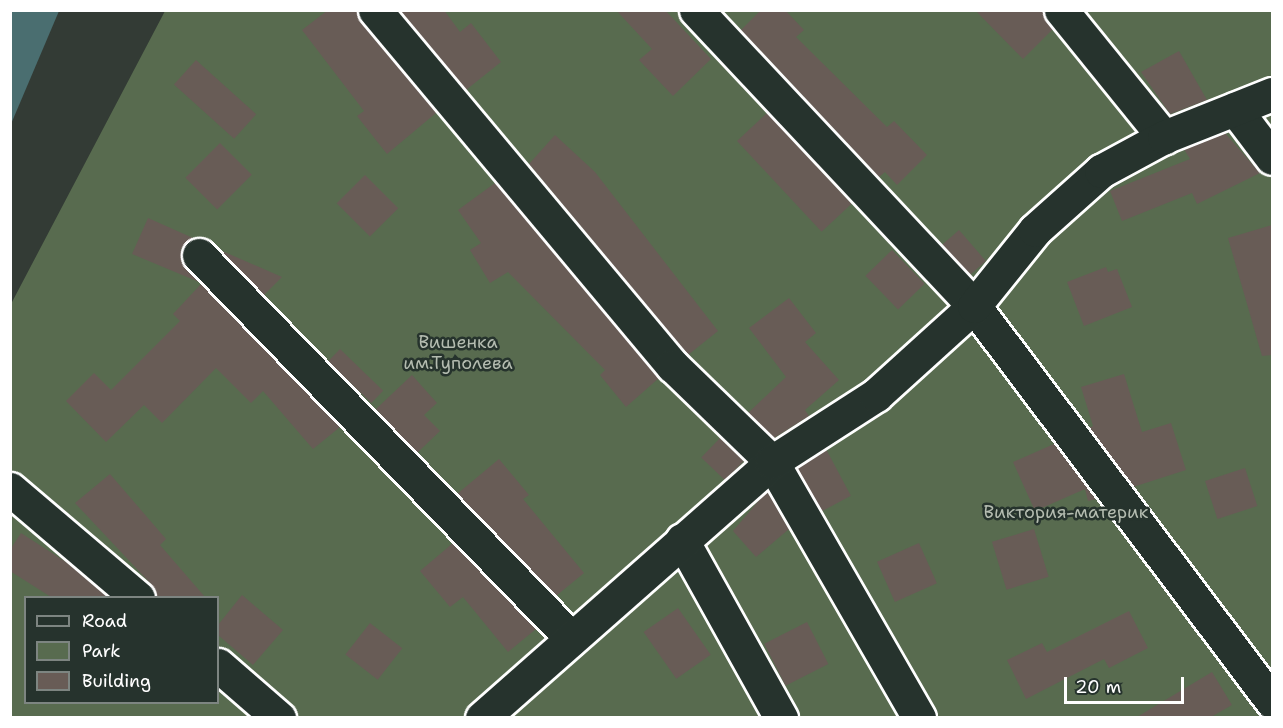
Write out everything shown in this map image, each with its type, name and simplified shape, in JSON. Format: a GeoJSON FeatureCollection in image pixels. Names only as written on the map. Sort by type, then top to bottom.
{"type":"FeatureCollection","features":[{"type":"Feature","properties":{"kind":"lane"},"geometry":{"type":"LineString","coordinates":[[375,10],[673,366],[772,462],[919,717]]}},
{"type":"Feature","properties":{"kind":"lane"},"geometry":{"type":"LineString","coordinates":[[696,10],[974,306],[1272,702]]}},
{"type":"Feature","properties":{"kind":"lane"},"geometry":{"type":"LineString","coordinates":[[1061,10],[1164,137]]}},
{"type":"Feature","properties":{"kind":"lane"},"geometry":{"type":"LineString","coordinates":[[482,717],[772,462],[876,395],[974,306],[1035,231],[1101,171],[1164,137],[1272,94]]}},
{"type":"Feature","properties":{"kind":"lane"},"geometry":{"type":"LineString","coordinates":[[1235,109],[1272,158]]}},
{"type":"Feature","properties":{"kind":"lane"},"geometry":{"type":"LineString","coordinates":[[199,255],[572,639]]}},
{"type":"Feature","properties":{"kind":"lane"},"geometry":{"type":"LineString","coordinates":[[10,489],[137,596]]}},
{"type":"Feature","properties":{"kind":"lane"},"geometry":{"type":"LineString","coordinates":[[682,540],[781,717]]}},
{"type":"Feature","properties":{"kind":"lane"},"geometry":{"type":"LineString","coordinates":[[219,666],[279,717]]}},
{"type":"Feature","properties":{"kind":"green space","name":"Вишенка им.Туполева"},"geometry":{"type":"Polygon","coordinates":[[[165,11],[1272,11],[1272,717],[11,718],[11,304],[165,11]]]}},
{"type":"Feature","properties":{"kind":"water"},"geometry":{"type":"Polygon","coordinates":[[[10,11],[59,11],[11,124],[10,11]]]}},
{"type":"Feature","properties":{"kind":"building"},"geometry":{"type":"Polygon","coordinates":[[[328,10],[357,10],[436,113],[387,154],[357,116],[364,111],[302,30],[328,10]]]}},
{"type":"Feature","properties":{"kind":"building"},"geometry":{"type":"Polygon","coordinates":[[[400,10],[444,10],[460,32],[471,23],[501,62],[466,90],[400,10]]]}},
{"type":"Feature","properties":{"kind":"building"},"geometry":{"type":"Polygon","coordinates":[[[616,10],[665,10],[711,59],[673,96],[639,60],[652,49],[616,10]]]}},
{"type":"Feature","properties":{"kind":"building"},"geometry":{"type":"Polygon","coordinates":[[[761,10],[785,10],[804,30],[796,37],[887,127],[894,121],[927,155],[897,185],[885,172],[879,177],[741,30],[761,10]]]}},
{"type":"Feature","properties":{"kind":"building"},"geometry":{"type":"Polygon","coordinates":[[[975,10],[1043,10],[1053,29],[1023,59],[975,10]]]}},
{"type":"Feature","properties":{"kind":"building"},"geometry":{"type":"Polygon","coordinates":[[[1179,51],[1207,100],[1170,114],[1141,72],[1179,51]]]}},
{"type":"Feature","properties":{"kind":"building"},"geometry":{"type":"Polygon","coordinates":[[[196,60],[256,114],[234,139],[174,85],[196,60]]]}},
{"type":"Feature","properties":{"kind":"building"},"geometry":{"type":"Polygon","coordinates":[[[767,113],[852,204],[822,232],[737,141],[767,113]]]}},
{"type":"Feature","properties":{"kind":"building"},"geometry":{"type":"Polygon","coordinates":[[[1225,133],[1260,173],[1197,204],[1192,193],[1122,221],[1110,191],[1190,159],[1184,149],[1225,133]]]}},
{"type":"Feature","properties":{"kind":"building"},"geometry":{"type":"Polygon","coordinates":[[[555,135],[595,172],[718,331],[688,355],[529,164],[555,135]]]}},
{"type":"Feature","properties":{"kind":"building"},"geometry":{"type":"Polygon","coordinates":[[[220,143],[252,175],[217,209],[185,178],[220,143]]]}},
{"type":"Feature","properties":{"kind":"building"},"geometry":{"type":"Polygon","coordinates":[[[365,175],[398,208],[370,237],[337,203],[365,175]]]}},
{"type":"Feature","properties":{"kind":"building"},"geometry":{"type":"Polygon","coordinates":[[[495,183],[659,378],[626,407],[600,375],[605,370],[508,272],[490,283],[470,250],[481,243],[458,210],[495,183]]]}},
{"type":"Feature","properties":{"kind":"building"},"geometry":{"type":"Polygon","coordinates":[[[148,218],[193,238],[181,249],[181,259],[199,282],[132,254],[148,218]]]}},
{"type":"Feature","properties":{"kind":"building"},"geometry":{"type":"Polygon","coordinates":[[[1272,225],[1272,355],[1262,356],[1228,238],[1272,225]]]}},
{"type":"Feature","properties":{"kind":"building"},"geometry":{"type":"Polygon","coordinates":[[[959,230],[986,261],[969,275],[942,244],[959,230]]]}},
{"type":"Feature","properties":{"kind":"building"},"geometry":{"type":"Polygon","coordinates":[[[220,250],[282,277],[264,295],[220,250]]]}},
{"type":"Feature","properties":{"kind":"building"},"geometry":{"type":"Polygon","coordinates":[[[892,250],[925,284],[898,310],[865,276],[892,250]]]}},
{"type":"Feature","properties":{"kind":"building"},"geometry":{"type":"Polygon","coordinates":[[[1106,267],[1108,272],[1117,269],[1132,307],[1084,326],[1067,282],[1106,267]]]}},
{"type":"Feature","properties":{"kind":"building"},"geometry":{"type":"Polygon","coordinates":[[[201,284],[340,427],[313,449],[263,391],[251,403],[216,368],[162,423],[144,405],[106,442],[66,401],[94,373],[111,390],[180,321],[173,314],[201,284]]]}},
{"type":"Feature","properties":{"kind":"building"},"geometry":{"type":"Polygon","coordinates":[[[789,298],[816,333],[805,342],[839,380],[805,410],[809,416],[774,438],[748,413],[786,377],[749,328],[789,298]]]}},
{"type":"Feature","properties":{"kind":"building"},"geometry":{"type":"Polygon","coordinates":[[[340,349],[383,391],[371,403],[328,361],[340,349]]]}},
{"type":"Feature","properties":{"kind":"building"},"geometry":{"type":"Polygon","coordinates":[[[1124,374],[1142,432],[1171,423],[1186,470],[1133,487],[1089,428],[1093,426],[1081,387],[1124,374]]]}},
{"type":"Feature","properties":{"kind":"building"},"geometry":{"type":"Polygon","coordinates":[[[412,375],[437,403],[424,415],[440,431],[417,453],[376,409],[412,375]]]}},
{"type":"Feature","properties":{"kind":"building"},"geometry":{"type":"Polygon","coordinates":[[[720,438],[744,461],[725,480],[701,457],[720,438]]]}},
{"type":"Feature","properties":{"kind":"building"},"geometry":{"type":"Polygon","coordinates":[[[1054,444],[1096,499],[1088,501],[1085,489],[1035,511],[1013,462],[1054,444]]]}},
{"type":"Feature","properties":{"kind":"building"},"geometry":{"type":"Polygon","coordinates":[[[826,449],[851,496],[820,512],[795,465],[826,449]]]}},
{"type":"Feature","properties":{"kind":"building"},"geometry":{"type":"Polygon","coordinates":[[[499,459],[529,495],[523,499],[584,573],[556,596],[457,494],[499,459]]]}},
{"type":"Feature","properties":{"kind":"building"},"geometry":{"type":"Polygon","coordinates":[[[1245,468],[1257,506],[1217,519],[1205,481],[1245,468]]]}},
{"type":"Feature","properties":{"kind":"building"},"geometry":{"type":"Polygon","coordinates":[[[110,474],[166,539],[160,545],[204,596],[156,596],[151,584],[75,503],[110,474]]]}},
{"type":"Feature","properties":{"kind":"building"},"geometry":{"type":"Polygon","coordinates":[[[767,491],[789,529],[756,557],[733,531],[767,491]]]}},
{"type":"Feature","properties":{"kind":"building"},"geometry":{"type":"Polygon","coordinates":[[[1034,529],[1049,577],[1007,590],[992,542],[1034,529]]]}},
{"type":"Feature","properties":{"kind":"building"},"geometry":{"type":"Polygon","coordinates":[[[21,533],[69,564],[107,596],[49,596],[10,571],[10,550],[21,533]]]}},
{"type":"Feature","properties":{"kind":"building"},"geometry":{"type":"Polygon","coordinates":[[[453,543],[536,629],[508,652],[463,597],[450,607],[420,571],[453,543]]]}},
{"type":"Feature","properties":{"kind":"building"},"geometry":{"type":"Polygon","coordinates":[[[919,543],[937,583],[895,602],[877,562],[919,543]]]}},
{"type":"Feature","properties":{"kind":"building"},"geometry":{"type":"Polygon","coordinates":[[[242,595],[283,630],[253,665],[219,636],[219,624],[242,595]]]}},
{"type":"Feature","properties":{"kind":"building"},"geometry":{"type":"Polygon","coordinates":[[[678,608],[711,655],[676,679],[644,632],[678,608]]]}},
{"type":"Feature","properties":{"kind":"building"},"geometry":{"type":"Polygon","coordinates":[[[1129,611],[1148,648],[1109,668],[1104,659],[1026,699],[1007,660],[1042,643],[1047,652],[1129,611]]]}},
{"type":"Feature","properties":{"kind":"building"},"geometry":{"type":"Polygon","coordinates":[[[807,622],[828,664],[786,686],[764,644],[807,622]]]}},
{"type":"Feature","properties":{"kind":"building"},"geometry":{"type":"Polygon","coordinates":[[[370,623],[402,648],[378,680],[345,655],[370,623]]]}},
{"type":"Feature","properties":{"kind":"building"},"geometry":{"type":"Polygon","coordinates":[[[1212,672],[1232,705],[1211,717],[1137,717],[1212,672]]]}},
{"type":"Feature","properties":{"kind":"park label","name":"Виктория-материк"},"geometry":{"type":"Point","coordinates":[1066,512]}}]}
